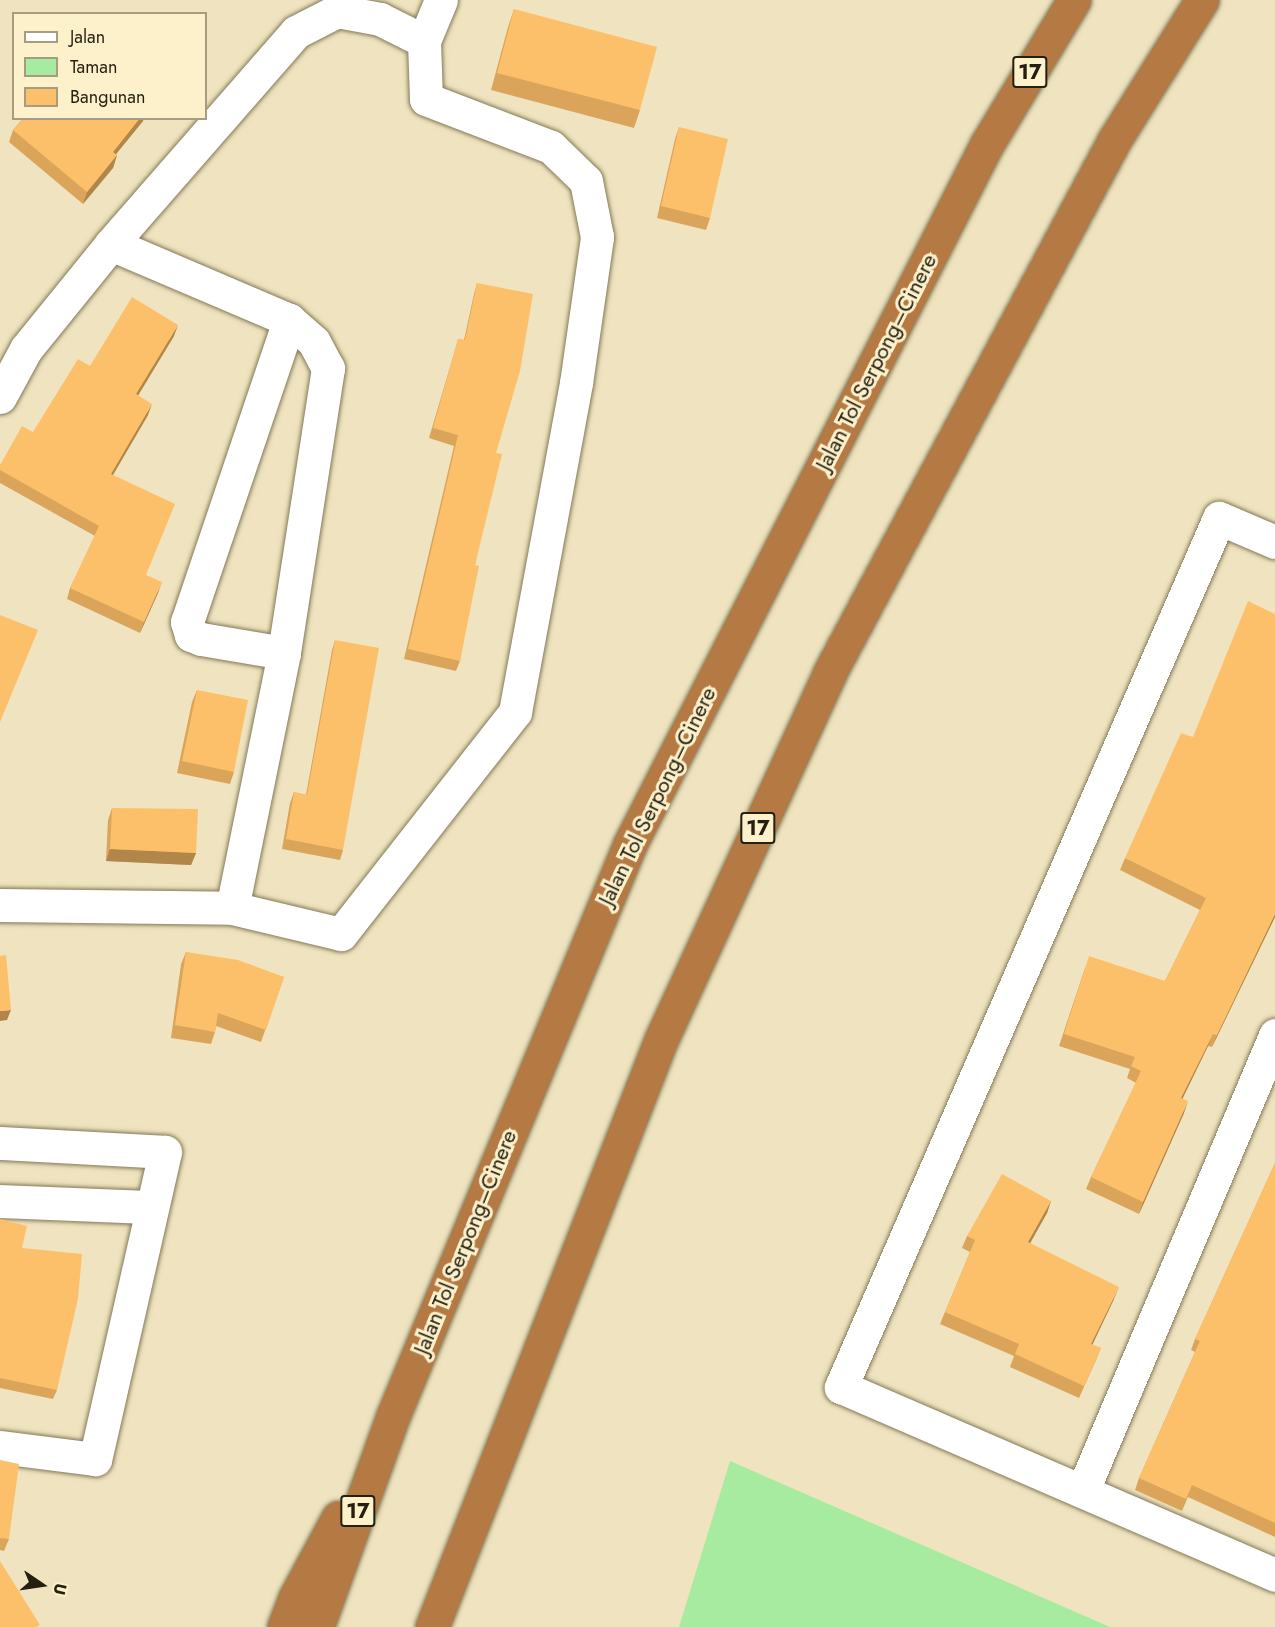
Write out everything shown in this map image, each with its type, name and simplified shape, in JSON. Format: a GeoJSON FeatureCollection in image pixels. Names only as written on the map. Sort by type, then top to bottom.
{"type":"FeatureCollection","features":[{"type":"Feature","properties":{"kind":"highway","name":"Jalan Tol Serpong–Cinere"},"geometry":{"type":"LineString","coordinates":[[305,1614],[393,1416],[630,843],[987,144],[1074,0]]}},
{"type":"Feature","properties":{"kind":"highway","name":"17"},"geometry":{"type":"LineString","coordinates":[[432,1627],[461,1546],[661,1040],[830,672],[1115,139],[1202,0]]}},
{"type":"Feature","properties":{"kind":"highway"},"geometry":{"type":"LineString","coordinates":[[445,1627],[461,1546]]}},
{"type":"Feature","properties":{"kind":"street"},"geometry":{"type":"LineString","coordinates":[[0,905],[232,908],[341,934],[515,712],[576,383],[597,237],[586,181],[551,147],[426,99],[424,41],[441,0]]}},
{"type":"Feature","properties":{"kind":"street"},"geometry":{"type":"LineString","coordinates":[[0,397],[26,349],[111,244],[296,32],[337,11],[380,19],[424,41]]}},
{"type":"Feature","properties":{"kind":"street"},"geometry":{"type":"LineString","coordinates":[[111,244],[289,320],[314,342],[327,368],[285,653],[232,908]]}},
{"type":"Feature","properties":{"kind":"street"},"geometry":{"type":"LineString","coordinates":[[285,653],[201,639],[191,635],[187,622],[289,320]]}},
{"type":"Feature","properties":{"kind":"street"},"geometry":{"type":"LineString","coordinates":[[1275,542],[1219,518],[841,1387],[1275,1575]]}},
{"type":"Feature","properties":{"kind":"street"},"geometry":{"type":"LineString","coordinates":[[1083,1490],[1275,1035]]}},
{"type":"Feature","properties":{"kind":"street"},"geometry":{"type":"LineString","coordinates":[[0,1143],[165,1152],[150,1207],[95,1459],[0,1447]]}},
{"type":"Feature","properties":{"kind":"street"},"geometry":{"type":"LineString","coordinates":[[0,1201],[150,1207]]}},
{"type":"Feature","properties":{"kind":"green space"},"geometry":{"type":"Polygon","coordinates":[[[730,1461],[1110,1627],[679,1627],[730,1461]]]}},
{"type":"Feature","properties":{"kind":"building"},"geometry":{"type":"Polygon","coordinates":[[[514,9],[657,47],[640,110],[497,73],[514,9]]]}},
{"type":"Feature","properties":{"kind":"building"},"geometry":{"type":"Polygon","coordinates":[[[21,120],[138,120],[113,152],[117,155],[87,192],[13,130],[21,120]]]}},
{"type":"Feature","properties":{"kind":"building"},"geometry":{"type":"Polygon","coordinates":[[[679,127],[728,139],[710,218],[661,206],[679,127]]]}},
{"type":"Feature","properties":{"kind":"building"},"geometry":{"type":"Polygon","coordinates":[[[477,283],[533,294],[520,371],[496,453],[502,454],[475,565],[479,566],[460,661],[408,649],[458,435],[433,428],[458,339],[465,340],[477,283]]]}},
{"type":"Feature","properties":{"kind":"building"},"geometry":{"type":"Polygon","coordinates":[[[132,297],[178,325],[136,394],[152,404],[111,474],[175,504],[146,575],[162,582],[144,622],[70,588],[99,526],[0,470],[0,465],[22,426],[33,432],[78,359],[90,366],[132,297]]]}},
{"type":"Feature","properties":{"kind":"building"},"geometry":{"type":"Polygon","coordinates":[[[1248,601],[1275,614],[1275,914],[1217,1035],[1213,1034],[1181,1098],[1188,1101],[1143,1202],[1091,1177],[1141,1071],[1131,1066],[1135,1057],[1064,1034],[1089,956],[1165,981],[1206,898],[1125,858],[1181,733],[1193,737],[1248,601]]]}},
{"type":"Feature","properties":{"kind":"building"},"geometry":{"type":"Polygon","coordinates":[[[0,615],[38,630],[0,722],[0,615]]]}},
{"type":"Feature","properties":{"kind":"building"},"geometry":{"type":"Polygon","coordinates":[[[335,640],[379,648],[343,850],[286,839],[294,792],[307,795],[335,640]]]}},
{"type":"Feature","properties":{"kind":"building"},"geometry":{"type":"Polygon","coordinates":[[[197,690],[248,700],[234,772],[182,761],[197,690]]]}},
{"type":"Feature","properties":{"kind":"building"},"geometry":{"type":"Polygon","coordinates":[[[112,808],[198,809],[196,853],[110,849],[112,808]]]}},
{"type":"Feature","properties":{"kind":"building"},"geometry":{"type":"Polygon","coordinates":[[[186,952],[238,960],[284,977],[266,1030],[218,1013],[215,1032],[175,1025],[186,952]]]}},
{"type":"Feature","properties":{"kind":"building"},"geometry":{"type":"Polygon","coordinates":[[[6,955],[11,1010],[0,1011],[0,956],[6,955]]]}},
{"type":"Feature","properties":{"kind":"building"},"geometry":{"type":"Polygon","coordinates":[[[1275,1163],[1275,1523],[1192,1485],[1186,1499],[1139,1478],[1200,1341],[1195,1339],[1275,1163]]]}},
{"type":"Feature","properties":{"kind":"building"},"geometry":{"type":"Polygon","coordinates":[[[1002,1174],[1051,1201],[1028,1242],[1119,1287],[1091,1344],[1101,1348],[1084,1386],[1015,1354],[1019,1344],[945,1312],[975,1240],[967,1236],[1002,1174]]]}},
{"type":"Feature","properties":{"kind":"building"},"geometry":{"type":"Polygon","coordinates":[[[0,1219],[27,1226],[22,1248],[82,1254],[78,1299],[57,1390],[0,1378],[0,1219]]]}},
{"type":"Feature","properties":{"kind":"building"},"geometry":{"type":"Polygon","coordinates":[[[0,1460],[19,1464],[9,1539],[0,1538],[0,1460]]]}},
{"type":"Feature","properties":{"kind":"building"},"geometry":{"type":"Polygon","coordinates":[[[0,1561],[40,1625],[0,1627],[0,1561]]]}}]}
